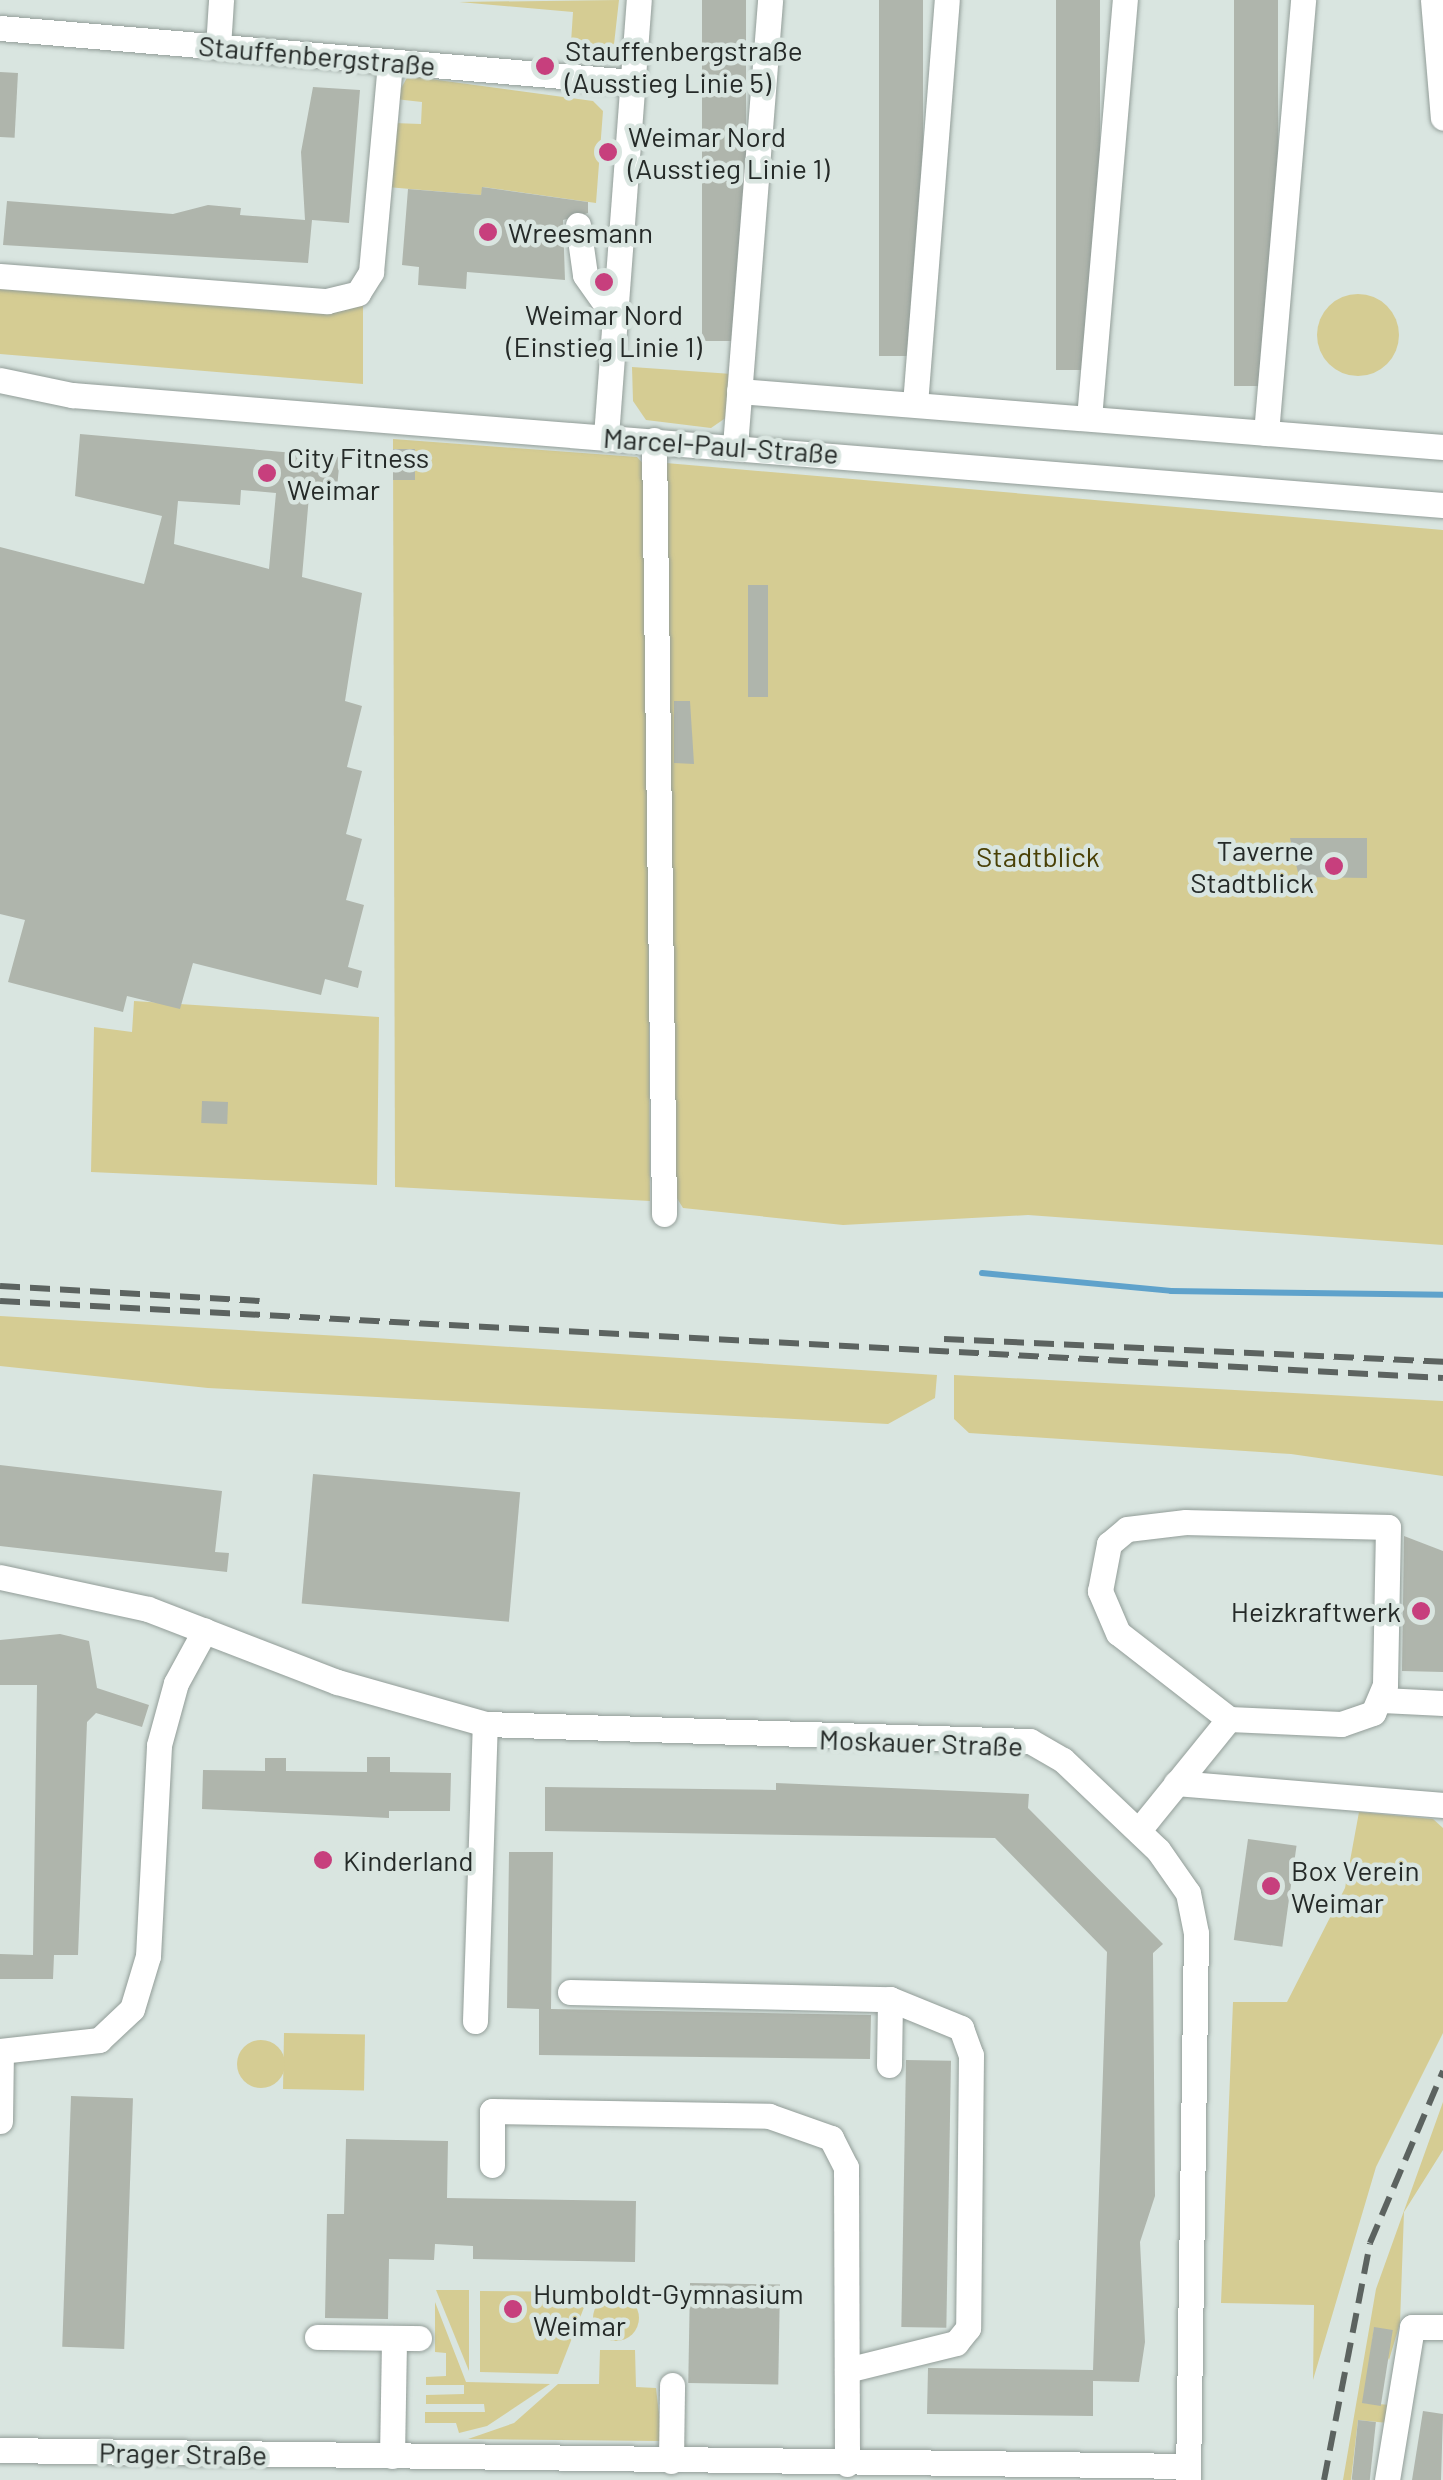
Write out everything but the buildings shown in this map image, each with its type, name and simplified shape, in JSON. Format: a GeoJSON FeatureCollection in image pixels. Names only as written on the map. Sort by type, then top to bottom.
{"type":"FeatureCollection","features":[{"type":"Feature","properties":{"kind":"street"},"geometry":{"type":"LineString","coordinates":[[218,47],[221,0]]}},
{"type":"Feature","properties":{"kind":"street"},"geometry":{"type":"LineString","coordinates":[[606,436],[639,0]]}},
{"type":"Feature","properties":{"kind":"street","name":"Marcel-Paul-Straße"},"geometry":{"type":"LineString","coordinates":[[735,446],[770,0]]}},
{"type":"Feature","properties":{"kind":"street"},"geometry":{"type":"LineString","coordinates":[[916,404],[947,0]]}},
{"type":"Feature","properties":{"kind":"street"},"geometry":{"type":"LineString","coordinates":[[1089,418],[1126,0]]}},
{"type":"Feature","properties":{"kind":"street"},"geometry":{"type":"LineString","coordinates":[[1266,432],[1303,0]]}},
{"type":"Feature","properties":{"kind":"street"},"geometry":{"type":"LineString","coordinates":[[1434,0],[1443,118]]}},
{"type":"Feature","properties":{"kind":"street","name":"Stauffenbergstraße"},"geometry":{"type":"LineString","coordinates":[[0,28],[633,82]]}},
{"type":"Feature","properties":{"kind":"street"},"geometry":{"type":"LineString","coordinates":[[0,276],[328,302],[356,294],[371,272],[390,62]]}},
{"type":"Feature","properties":{"kind":"street"},"geometry":{"type":"LineString","coordinates":[[578,226],[585,275],[616,318]]}},
{"type":"Feature","properties":{"kind":"street","name":"Marcel-Paul-Straße"},"geometry":{"type":"LineString","coordinates":[[0,380],[72,395],[1443,505]]}},
{"type":"Feature","properties":{"kind":"street"},"geometry":{"type":"LineString","coordinates":[[739,391],[1443,447]]}},
{"type":"Feature","properties":{"kind":"street"},"geometry":{"type":"LineString","coordinates":[[654,440],[664,1214]]}},
{"type":"Feature","properties":{"kind":"street"},"geometry":{"type":"LineString","coordinates":[[1388,1527],[1382,1700],[1361,1720],[1341,1724],[1229,1719],[1106,1616],[1100,1568],[1127,1529],[1388,1527]]}},
{"type":"Feature","properties":{"kind":"street","name":"Moskauer Straße"},"geometry":{"type":"LineString","coordinates":[[0,1576],[205,1630],[337,1682],[485,1724],[1030,1742],[1139,1830],[1188,1893],[1196,1933],[1188,2473]]}},
{"type":"Feature","properties":{"kind":"street"},"geometry":{"type":"LineString","coordinates":[[0,2121],[1,2050],[99,2040],[132,2009],[148,1956],[158,1745],[176,1682],[205,1630]]}},
{"type":"Feature","properties":{"kind":"street"},"geometry":{"type":"LineString","coordinates":[[1382,1700],[1443,1703]]}},
{"type":"Feature","properties":{"kind":"street"},"geometry":{"type":"LineString","coordinates":[[1139,1830],[1229,1719]]}},
{"type":"Feature","properties":{"kind":"street"},"geometry":{"type":"LineString","coordinates":[[475,2021],[485,1724]]}},
{"type":"Feature","properties":{"kind":"street"},"geometry":{"type":"LineString","coordinates":[[1176,1783],[1443,1805]]}},
{"type":"Feature","properties":{"kind":"street"},"geometry":{"type":"LineString","coordinates":[[570,1992],[890,1999],[938,2012],[961,2028],[971,2055],[968,2328],[956,2342],[847,2370]]}},
{"type":"Feature","properties":{"kind":"street"},"geometry":{"type":"LineString","coordinates":[[889,2066],[890,1999]]}},
{"type":"Feature","properties":{"kind":"street"},"geometry":{"type":"LineString","coordinates":[[492,2164],[492,2110],[769,2116],[816,2127],[846,2167],[847,2464]]}},
{"type":"Feature","properties":{"kind":"street"},"geometry":{"type":"LineString","coordinates":[[1387,2480],[1412,2327],[1443,2326]]}},
{"type":"Feature","properties":{"kind":"street"},"geometry":{"type":"LineString","coordinates":[[317,2337],[406,2338],[392,2456]]}},
{"type":"Feature","properties":{"kind":"street"},"geometry":{"type":"LineString","coordinates":[[670,2461],[672,2385]]}},
{"type":"Feature","properties":{"kind":"street","name":"Prager Straße"},"geometry":{"type":"LineString","coordinates":[[0,2450],[1188,2473]]}},
{"type":"Feature","properties":{"kind":"green space"},"geometry":{"type":"Polygon","coordinates":[[[619,0],[612,62],[570,58],[573,12],[459,2],[619,0]]]}},
{"type":"Feature","properties":{"kind":"green space"},"geometry":{"type":"Polygon","coordinates":[[[408,76],[593,101],[603,111],[596,203],[483,187],[481,195],[387,187],[393,123],[421,124],[422,102],[395,99],[408,76]]]}},
{"type":"Feature","properties":{"kind":"green space"},"geometry":{"type":"Polygon","coordinates":[[[0,284],[328,311],[363,302],[363,384],[0,354],[0,284]]]}},
{"type":"Feature","properties":{"kind":"green space"},"geometry":{"type":"Polygon","coordinates":[[[1358,294],[1374,297],[1387,306],[1396,319],[1396,351],[1387,364],[1374,373],[1358,376],[1342,373],[1329,364],[1320,351],[1317,335],[1320,319],[1329,306],[1342,297],[1358,294]]]}},
{"type":"Feature","properties":{"kind":"green space"},"geometry":{"type":"Polygon","coordinates":[[[632,367],[732,374],[727,417],[711,428],[646,420],[633,401],[632,367]]]}},
{"type":"Feature","properties":{"kind":"green space"},"geometry":{"type":"Polygon","coordinates":[[[393,439],[637,457],[646,467],[650,1201],[395,1187],[393,439]]]}},
{"type":"Feature","properties":{"kind":"green space","name":"Stadtblick"},"geometry":{"type":"Polygon","coordinates":[[[666,463],[1443,530],[1443,1245],[1028,1215],[843,1225],[683,1208],[672,1190],[666,463]]]}},
{"type":"Feature","properties":{"kind":"green space"},"geometry":{"type":"Polygon","coordinates":[[[134,1001],[379,1017],[377,1185],[91,1172],[94,1027],[132,1032],[134,1001]]]}},
{"type":"Feature","properties":{"kind":"green space"},"geometry":{"type":"Polygon","coordinates":[[[0,1316],[937,1375],[935,1398],[888,1424],[208,1388],[0,1366],[0,1316]]]}},
{"type":"Feature","properties":{"kind":"green space"},"geometry":{"type":"Polygon","coordinates":[[[954,1375],[1443,1401],[1443,1476],[1291,1454],[969,1433],[954,1419],[954,1375]]]}},
{"type":"Feature","properties":{"kind":"green space"},"geometry":{"type":"Polygon","coordinates":[[[1359,1812],[1433,1819],[1443,1828],[1443,2033],[1376,2167],[1313,2380],[1314,2305],[1221,2303],[1233,2002],[1287,2002],[1345,1888],[1359,1812]]]}},
{"type":"Feature","properties":{"kind":"green space"},"geometry":{"type":"Polygon","coordinates":[[[284,2033],[365,2034],[364,2090],[283,2089],[284,2033]]]}},
{"type":"Feature","properties":{"kind":"green space"},"geometry":{"type":"Polygon","coordinates":[[[261,2040],[278,2047],[285,2064],[278,2081],[261,2088],[244,2081],[237,2064],[244,2047],[261,2040]]]}},
{"type":"Feature","properties":{"kind":"green space"},"geometry":{"type":"Polygon","coordinates":[[[1443,2102],[1443,2150],[1404,2212],[1400,2323],[1389,2360],[1374,2328],[1364,2403],[1391,2405],[1388,2423],[1358,2420],[1351,2480],[1343,2480],[1376,2289],[1443,2102]]]}},
{"type":"Feature","properties":{"kind":"green space"},"geometry":{"type":"Polygon","coordinates":[[[436,2290],[469,2290],[469,2371],[436,2290]]]}},
{"type":"Feature","properties":{"kind":"green space"},"geometry":{"type":"Polygon","coordinates":[[[480,2291],[590,2292],[558,2374],[480,2372],[480,2291]]]}},
{"type":"Feature","properties":{"kind":"green space"},"geometry":{"type":"Polygon","coordinates":[[[616,2295],[632,2302],[639,2318],[632,2334],[616,2341],[600,2334],[593,2318],[600,2302],[616,2295]]]}},
{"type":"Feature","properties":{"kind":"green space"},"geometry":{"type":"Polygon","coordinates":[[[435,2302],[466,2382],[550,2384],[487,2426],[459,2433],[456,2423],[425,2423],[425,2412],[485,2412],[484,2404],[426,2404],[426,2395],[464,2394],[464,2385],[426,2385],[426,2377],[446,2376],[446,2353],[435,2352],[435,2302]]]}},
{"type":"Feature","properties":{"kind":"green space"},"geometry":{"type":"Polygon","coordinates":[[[600,2350],[635,2350],[636,2387],[656,2388],[662,2441],[468,2439],[514,2423],[558,2384],[599,2384],[600,2350]]]}},
{"type":"Feature","properties":{"kind":"waterway"},"geometry":{"type":"LineString","coordinates":[[982,1273],[1171,1291],[1443,1295]]}},
{"type":"Feature","properties":{"kind":"railway"},"geometry":{"type":"LineString","coordinates":[[0,1286],[260,1301]]}},
{"type":"Feature","properties":{"kind":"railway"},"geometry":{"type":"LineString","coordinates":[[0,1301],[1443,1378]]}},
{"type":"Feature","properties":{"kind":"railway"},"geometry":{"type":"LineString","coordinates":[[944,1339],[1443,1362]]}},
{"type":"Feature","properties":{"kind":"railway"},"geometry":{"type":"LineString","coordinates":[[1324,2480],[1370,2243],[1443,2071]]}},
{"type":"Feature","properties":{"kind":"place","name":"Stauffenbergstraße (Ausstieg Linie 5)"},"geometry":{"type":"Point","coordinates":[545,66]}},
{"type":"Feature","properties":{"kind":"place","name":"Weimar Nord (Ausstieg Linie 1)"},"geometry":{"type":"Point","coordinates":[608,152]}},
{"type":"Feature","properties":{"kind":"place","name":"Wreesmann"},"geometry":{"type":"Point","coordinates":[488,232]}},
{"type":"Feature","properties":{"kind":"place","name":"Weimar Nord (Einstieg Linie 1)"},"geometry":{"type":"Point","coordinates":[604,282]}},
{"type":"Feature","properties":{"kind":"place","name":"City Fitness Weimar"},"geometry":{"type":"Point","coordinates":[267,473]}},
{"type":"Feature","properties":{"kind":"place","name":"Taverne Stadtblick"},"geometry":{"type":"Point","coordinates":[1334,866]}},
{"type":"Feature","properties":{"kind":"place","name":"Heizkraftwerk"},"geometry":{"type":"Point","coordinates":[1421,1611]}},
{"type":"Feature","properties":{"kind":"place","name":"Kinderland"},"geometry":{"type":"Point","coordinates":[323,1860]}},
{"type":"Feature","properties":{"kind":"place","name":"Box Verein Weimar"},"geometry":{"type":"Point","coordinates":[1271,1886]}},
{"type":"Feature","properties":{"kind":"place","name":"Humboldt-Gymnasium Weimar"},"geometry":{"type":"Point","coordinates":[513,2309]}}]}
